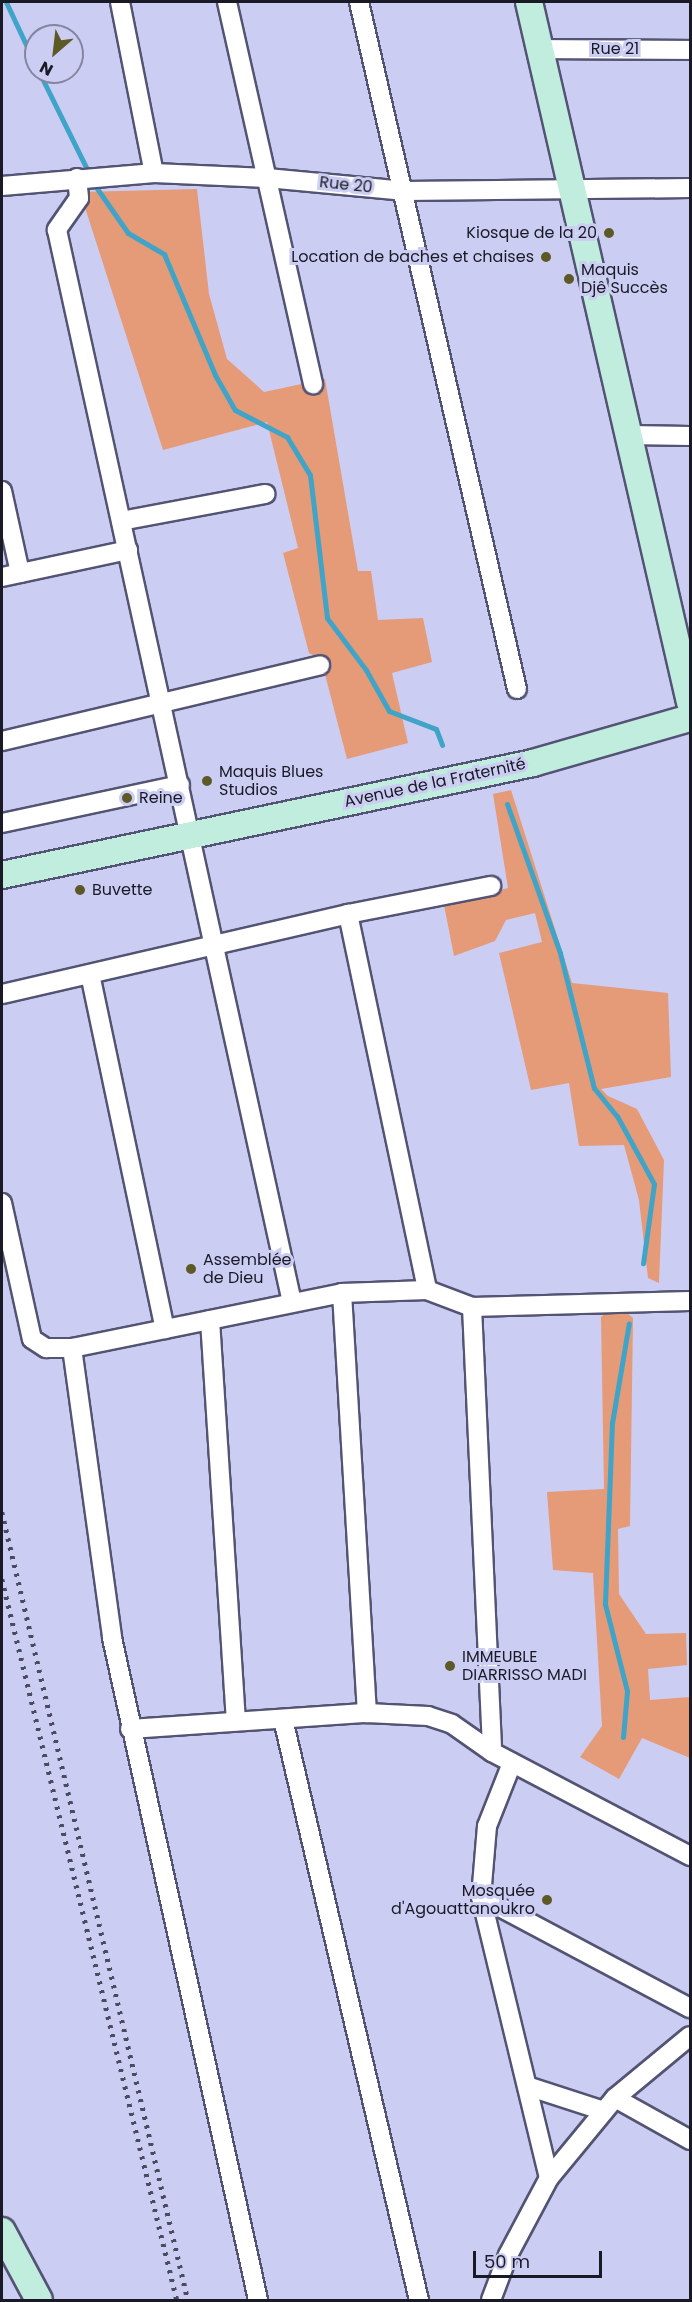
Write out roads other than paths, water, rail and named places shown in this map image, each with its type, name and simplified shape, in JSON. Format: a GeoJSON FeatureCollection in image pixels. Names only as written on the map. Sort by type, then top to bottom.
{"type":"FeatureCollection","features":[{"type":"Feature","properties":{"kind":"street"},"geometry":{"type":"LineString","coordinates":[[120,2],[154,173]]}},
{"type":"Feature","properties":{"kind":"street"},"geometry":{"type":"LineString","coordinates":[[227,2],[313,384]]}},
{"type":"Feature","properties":{"kind":"street"},"geometry":{"type":"LineString","coordinates":[[359,2],[405,191],[517,689]]}},
{"type":"Feature","properties":{"kind":"street"},"geometry":{"type":"LineString","coordinates":[[529,2],[690,702]]}},
{"type":"Feature","properties":{"kind":"street","name":"Rue 21"},"geometry":{"type":"LineString","coordinates":[[539,49],[690,50]]}},
{"type":"Feature","properties":{"kind":"street","name":"Rue 20"},"geometry":{"type":"LineString","coordinates":[[2,186],[154,173],[267,178],[405,191],[571,188],[690,189]]}},
{"type":"Feature","properties":{"kind":"street"},"geometry":{"type":"LineString","coordinates":[[77,178],[79,198],[57,230],[217,946],[292,1302]]}},
{"type":"Feature","properties":{"kind":"street"},"geometry":{"type":"LineString","coordinates":[[628,435],[690,436]]}},
{"type":"Feature","properties":{"kind":"street"},"geometry":{"type":"LineString","coordinates":[[2,491],[20,573]]}},
{"type":"Feature","properties":{"kind":"street"},"geometry":{"type":"LineString","coordinates":[[121,521],[265,494]]}},
{"type":"Feature","properties":{"kind":"street"},"geometry":{"type":"LineString","coordinates":[[2,577],[128,550]]}},
{"type":"Feature","properties":{"kind":"street"},"geometry":{"type":"LineString","coordinates":[[2,741],[320,664]]}},
{"type":"Feature","properties":{"kind":"street","name":"Avenue de la Fraternité"},"geometry":{"type":"LineString","coordinates":[[2,875],[532,763],[690,718]]}},
{"type":"Feature","properties":{"kind":"street"},"geometry":{"type":"LineString","coordinates":[[2,823],[180,785]]}},
{"type":"Feature","properties":{"kind":"street"},"geometry":{"type":"LineString","coordinates":[[2,994],[348,914],[491,886]]}},
{"type":"Feature","properties":{"kind":"street"},"geometry":{"type":"LineString","coordinates":[[348,914],[427,1290]]}},
{"type":"Feature","properties":{"kind":"street"},"geometry":{"type":"LineString","coordinates":[[90,974],[165,1329]]}},
{"type":"Feature","properties":{"kind":"street"},"geometry":{"type":"LineString","coordinates":[[2,1203],[32,1339],[46,1348],[72,1348],[342,1293],[427,1290],[472,1307],[690,1300]]}},
{"type":"Feature","properties":{"kind":"street"},"geometry":{"type":"LineString","coordinates":[[342,1293],[367,1713]]}},
{"type":"Feature","properties":{"kind":"street"},"geometry":{"type":"LineString","coordinates":[[472,1307],[492,1752]]}},
{"type":"Feature","properties":{"kind":"street"},"geometry":{"type":"LineString","coordinates":[[210,1320],[236,1721]]}},
{"type":"Feature","properties":{"kind":"street"},"geometry":{"type":"LineString","coordinates":[[72,1348],[112,1638],[130,1729],[258,2301]]}},
{"type":"Feature","properties":{"kind":"street"},"geometry":{"type":"LineString","coordinates":[[130,1729],[367,1713],[428,1716],[452,1724],[492,1752],[690,1856]]}},
{"type":"Feature","properties":{"kind":"street"},"geometry":{"type":"LineString","coordinates":[[283,1719],[419,2301]]}},
{"type":"Feature","properties":{"kind":"street"},"geometry":{"type":"LineString","coordinates":[[512,1763],[487,1826],[481,1897],[549,2178]]}},
{"type":"Feature","properties":{"kind":"street"},"geometry":{"type":"LineString","coordinates":[[481,1897],[690,2008]]}},
{"type":"Feature","properties":{"kind":"street"},"geometry":{"type":"LineString","coordinates":[[491,2301],[508,2255],[549,2178],[610,2105],[690,2036]]}},
{"type":"Feature","properties":{"kind":"street"},"geometry":{"type":"LineString","coordinates":[[527,2086],[610,2105],[690,2140]]}},
{"type":"Feature","properties":{"kind":"street"},"geometry":{"type":"LineString","coordinates":[[2,2231],[39,2301]]}},
{"type":"Feature","properties":{"kind":"waterway"},"geometry":{"type":"LineString","coordinates":[[6,2],[24,40]]}},
{"type":"Feature","properties":{"kind":"waterway"},"geometry":{"type":"LineString","coordinates":[[45,84],[87,169]]}},
{"type":"Feature","properties":{"kind":"waterway"},"geometry":{"type":"LineString","coordinates":[[96,187],[128,233],[164,254],[215,375],[235,410],[287,437],[310,475],[327,618],[366,670],[389,711],[436,729],[442,745]]}},
{"type":"Feature","properties":{"kind":"waterway"},"geometry":{"type":"LineString","coordinates":[[507,804],[560,953],[594,1088],[617,1116],[654,1184],[643,1263]]}},
{"type":"Feature","properties":{"kind":"waterway"},"geometry":{"type":"LineString","coordinates":[[623,1737],[627,1691],[605,1604],[612,1423],[629,1323]]}},
{"type":"Feature","properties":{"kind":"railway"},"geometry":{"type":"LineString","coordinates":[[2,1512],[188,2300]]}},
{"type":"Feature","properties":{"kind":"railway"},"geometry":{"type":"LineString","coordinates":[[2,1579],[177,2300]]}},
{"type":"Feature","properties":{"kind":"place","name":"Kiosque de la 20"},"geometry":{"type":"Point","coordinates":[609,233]}},
{"type":"Feature","properties":{"kind":"place","name":"Location de baches et chaises"},"geometry":{"type":"Point","coordinates":[546,257]}},
{"type":"Feature","properties":{"kind":"place","name":"Maquis Djê Succès"},"geometry":{"type":"Point","coordinates":[569,279]}},
{"type":"Feature","properties":{"kind":"place","name":"Maquis Blues Studios"},"geometry":{"type":"Point","coordinates":[207,781]}},
{"type":"Feature","properties":{"kind":"place","name":"Reine"},"geometry":{"type":"Point","coordinates":[127,798]}},
{"type":"Feature","properties":{"kind":"place","name":"Buvette"},"geometry":{"type":"Point","coordinates":[80,890]}},
{"type":"Feature","properties":{"kind":"place","name":"Assemblée de Dieu"},"geometry":{"type":"Point","coordinates":[191,1269]}},
{"type":"Feature","properties":{"kind":"place","name":"IMMEUBLE DIARRISSO MADI"},"geometry":{"type":"Point","coordinates":[450,1666]}},
{"type":"Feature","properties":{"kind":"place","name":"Mosquée d'Agouattanoukro"},"geometry":{"type":"Point","coordinates":[547,1900]}}]}
